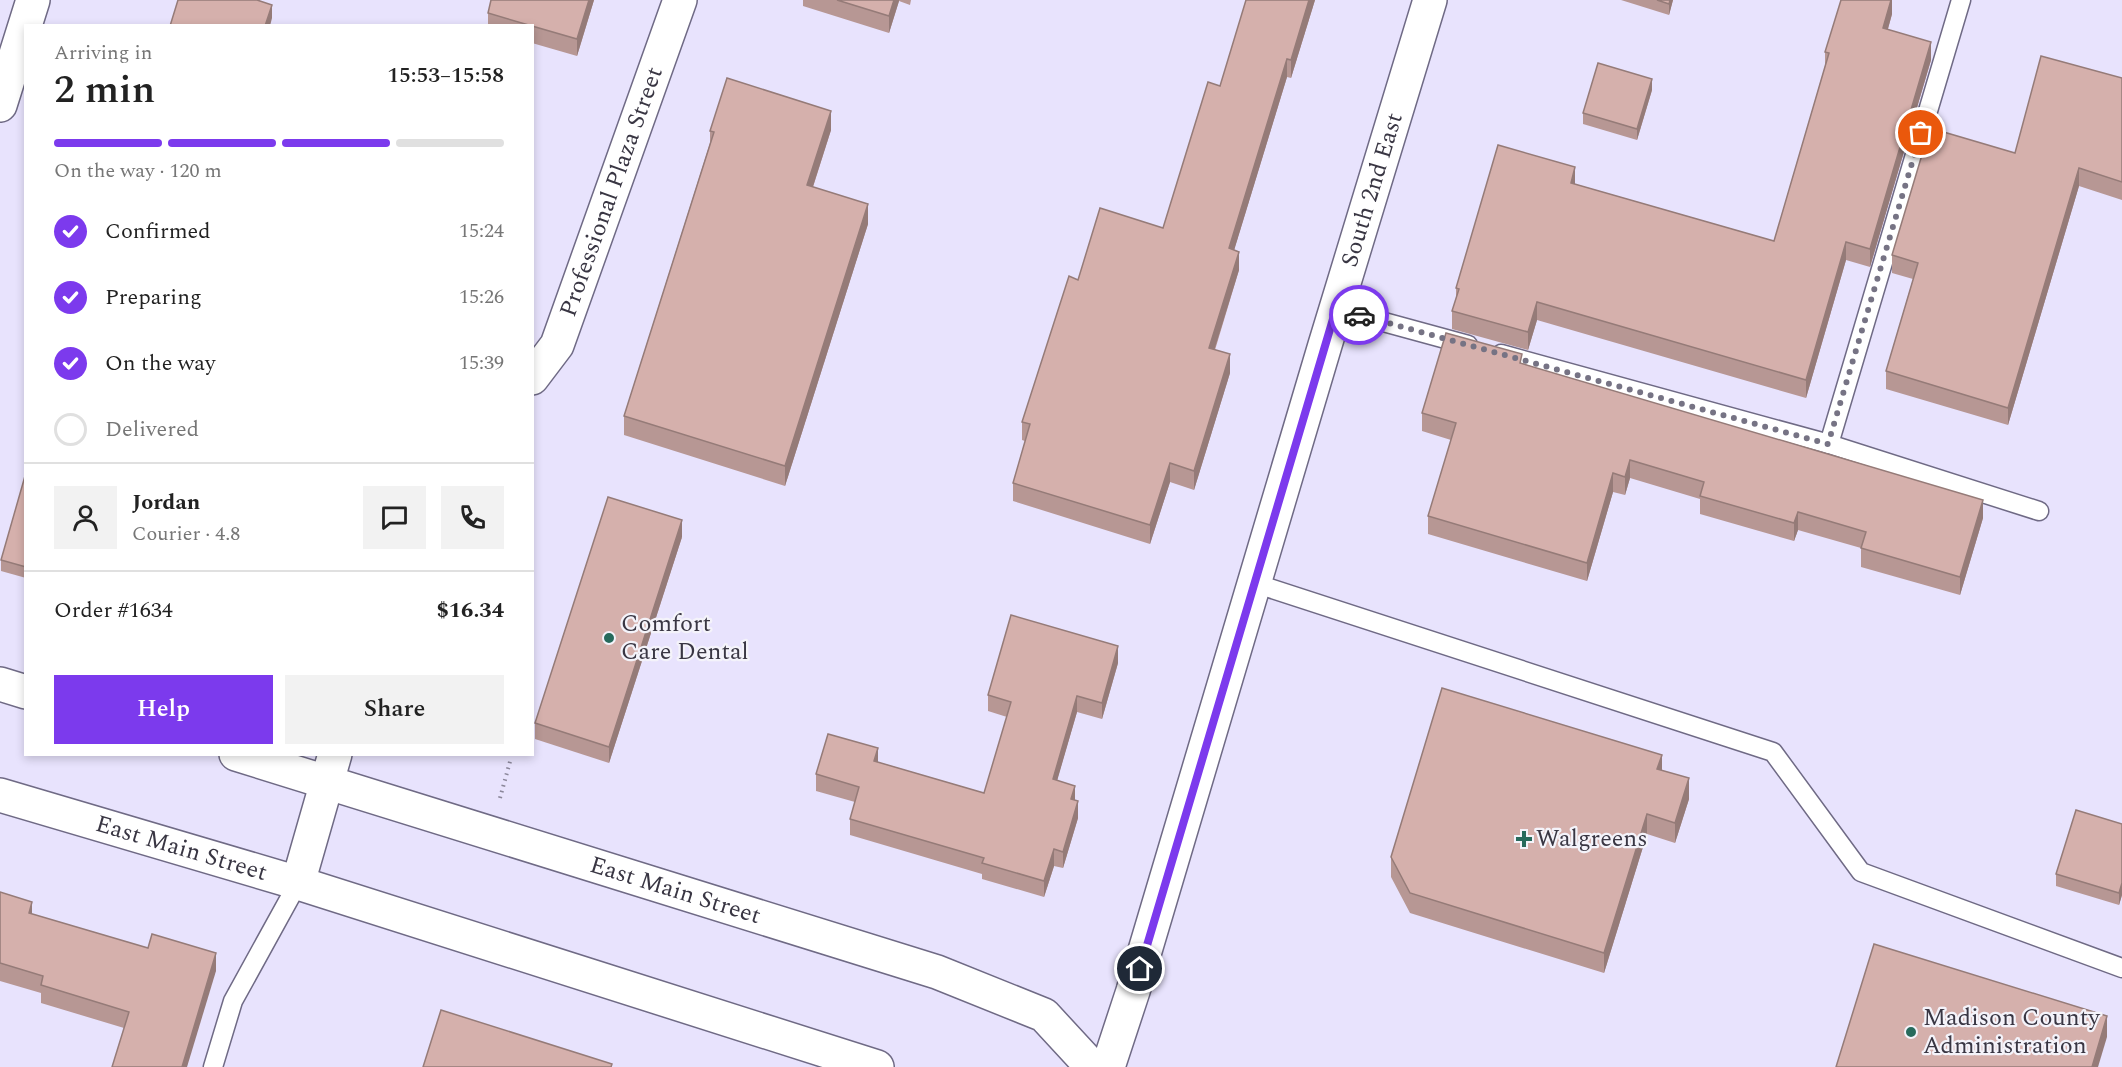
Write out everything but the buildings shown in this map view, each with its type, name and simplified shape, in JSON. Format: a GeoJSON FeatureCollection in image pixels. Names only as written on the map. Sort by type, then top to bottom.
{"type":"FeatureCollection","features":[{"type":"Feature","properties":{"kind":"street"},"geometry":{"type":"LineString","coordinates":[[25,24],[33,0]]}},
{"type":"Feature","properties":{"kind":"street","name":"Professional Plaza Street"},"geometry":{"type":"LineString","coordinates":[[534,375],[557,345],[680,0]]}},
{"type":"Feature","properties":{"kind":"street","name":"South 2nd East"},"geometry":{"type":"LineString","coordinates":[[1108,1067],[1134,991],[1430,0]]}},
{"type":"Feature","properties":{"kind":"street"},"geometry":{"type":"LineString","coordinates":[[0,105],[24,29]]}},
{"type":"Feature","properties":{"kind":"street"},"geometry":{"type":"LineString","coordinates":[[0,684],[24,691]]}},
{"type":"Feature","properties":{"kind":"street","name":"East Main Street"},"geometry":{"type":"LineString","coordinates":[[250,756],[331,768],[937,972],[1044,1015],[1092,1067]]}},
{"type":"Feature","properties":{"kind":"street"},"geometry":{"type":"LineString","coordinates":[[298,883],[331,768]]}},
{"type":"Feature","properties":{"kind":"street","name":"East Main Street"},"geometry":{"type":"LineString","coordinates":[[0,795],[298,883],[878,1067]]}},
{"type":"Feature","properties":{"kind":"lane"},"geometry":{"type":"LineString","coordinates":[[1828,444],[1961,0]]}},
{"type":"Feature","properties":{"kind":"lane"},"geometry":{"type":"LineString","coordinates":[[1336,309],[1828,444],[2039,511]]}},
{"type":"Feature","properties":{"kind":"lane"},"geometry":{"type":"LineString","coordinates":[[1254,583],[1773,752],[1861,872],[2122,968]]}},
{"type":"Feature","properties":{"kind":"lane"},"geometry":{"type":"LineString","coordinates":[[213,1067],[233,1001],[298,883]]}},
{"type":"Feature","properties":{"kind":"path"},"geometry":{"type":"LineString","coordinates":[[500,798],[511,758]]}},
{"type":"Feature","properties":{"kind":"way so far"},"geometry":{"type":"LineString","coordinates":[[1359,315],[1828,444],[1921,133]]}},
{"type":"Feature","properties":{"kind":"place","name":"Comfort Care Dental"},"geometry":{"type":"Point","coordinates":[609,638]}},
{"type":"Feature","properties":{"kind":"place","name":"Walgreens"},"geometry":{"type":"Point","coordinates":[1524,839]}},
{"type":"Feature","properties":{"kind":"place","name":"Madison County Administration"},"geometry":{"type":"Point","coordinates":[1911,1032]}},
{"type":"Feature","properties":{"kind":"route"},"geometry":{"type":"LineString","coordinates":[[1140,969],[1336,309],[1359,315]]}}]}
